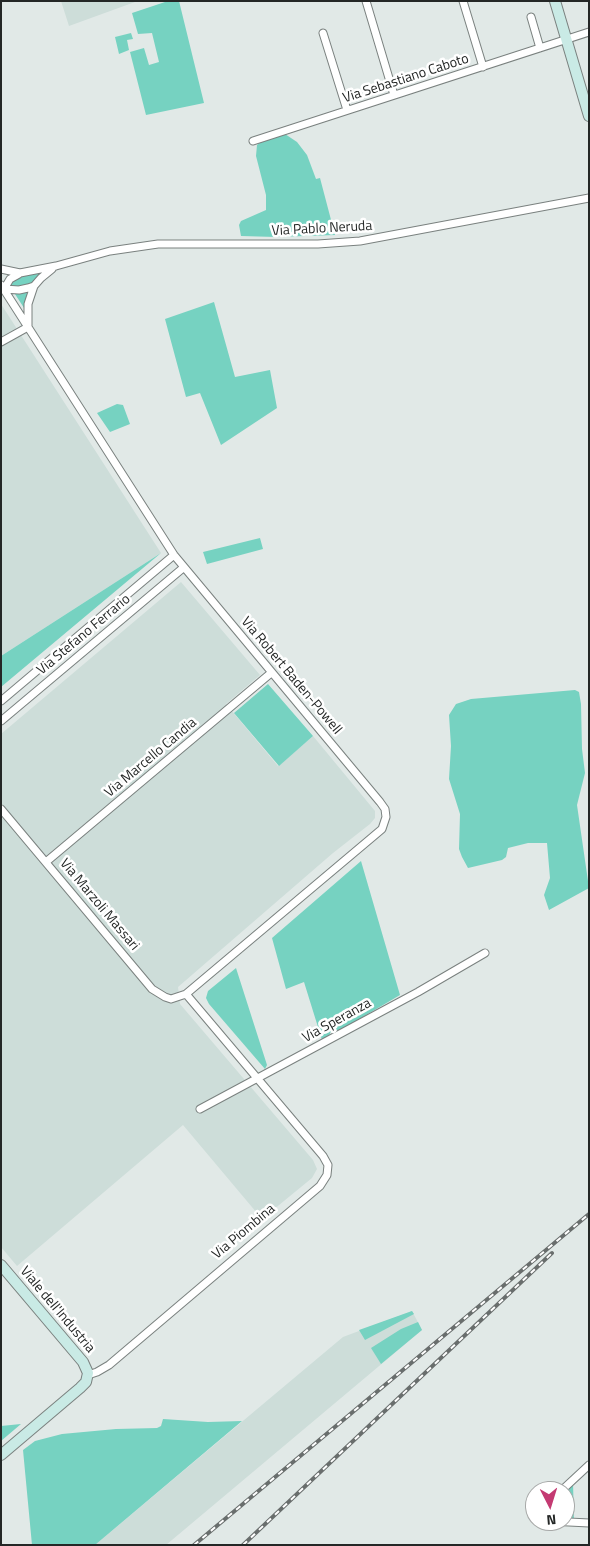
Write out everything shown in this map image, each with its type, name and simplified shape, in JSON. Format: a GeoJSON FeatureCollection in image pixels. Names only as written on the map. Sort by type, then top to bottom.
{"type":"FeatureCollection","features":[{"type":"Feature","properties":{"kind":"street"},"geometry":{"type":"LineString","coordinates":[[366,1],[394,95]]}},
{"type":"Feature","properties":{"kind":"street"},"geometry":{"type":"LineString","coordinates":[[463,1],[483,67]]}},
{"type":"Feature","properties":{"kind":"street"},"geometry":{"type":"LineString","coordinates":[[555,1],[589,116]]}},
{"type":"Feature","properties":{"kind":"street"},"geometry":{"type":"LineString","coordinates":[[531,17],[540,48]]}},
{"type":"Feature","properties":{"kind":"street","name":"Via Sebastiano Caboto"},"geometry":{"type":"LineString","coordinates":[[253,141],[589,32]]}},
{"type":"Feature","properties":{"kind":"street"},"geometry":{"type":"LineString","coordinates":[[322,33],[347,110]]}},
{"type":"Feature","properties":{"kind":"street","name":"Via Pablo Neruda"},"geometry":{"type":"LineString","coordinates":[[20,273],[56,266],[110,251],[147,245],[183,243],[318,244],[360,241],[588,198]]}},
{"type":"Feature","properties":{"kind":"street"},"geometry":{"type":"LineString","coordinates":[[1,342],[28,327],[28,304],[34,286],[40,278],[56,266]]}},
{"type":"Feature","properties":{"kind":"street"},"geometry":{"type":"LineString","coordinates":[[1,269],[20,273]]}},
{"type":"Feature","properties":{"kind":"street"},"geometry":{"type":"LineString","coordinates":[[2,287],[20,273]]}},
{"type":"Feature","properties":{"kind":"street"},"geometry":{"type":"LineString","coordinates":[[2,287],[18,290],[34,286]]}},
{"type":"Feature","properties":{"kind":"street","name":"Via Robert Baden-Powell"},"geometry":{"type":"LineString","coordinates":[[2,287],[174,556],[382,804],[386,813],[385,822],[380,830],[369,840],[186,994]]}},
{"type":"Feature","properties":{"kind":"street","name":"Via Stefano Ferrario"},"geometry":{"type":"LineString","coordinates":[[1,701],[174,556]]}},
{"type":"Feature","properties":{"kind":"street","name":"Via Stefano Ferrario"},"geometry":{"type":"LineString","coordinates":[[1,721],[183,568]]}},
{"type":"Feature","properties":{"kind":"street","name":"Via Marcello Candia"},"geometry":{"type":"LineString","coordinates":[[46,862],[271,673]]}},
{"type":"Feature","properties":{"kind":"street","name":"Via Marzoli Massari"},"geometry":{"type":"LineString","coordinates":[[1,809],[152,989],[165,998],[171,999],[186,994]]}},
{"type":"Feature","properties":{"kind":"street","name":"Via Speranza"},"geometry":{"type":"LineString","coordinates":[[200,1109],[486,953]]}},
{"type":"Feature","properties":{"kind":"street","name":"Via Piombina"},"geometry":{"type":"LineString","coordinates":[[1,1455],[80,1388],[85,1383],[88,1375],[108,1365],[325,1180],[328,1169],[326,1160],[186,994]]}},
{"type":"Feature","properties":{"kind":"street","name":"Viale dell'Industria"},"geometry":{"type":"LineString","coordinates":[[1,1265],[83,1362],[87,1368],[88,1375]]}},
{"type":"Feature","properties":{"kind":"street"},"geometry":{"type":"LineString","coordinates":[[572,1481],[589,1465]]}},
{"type":"Feature","properties":{"kind":"street"},"geometry":{"type":"LineString","coordinates":[[575,1522],[589,1523]]}},
{"type":"Feature","properties":{"kind":"shaded area"},"geometry":{"type":"Polygon","coordinates":[[[61,1],[135,1],[135,2],[69,26],[61,1]]]}},
{"type":"Feature","properties":{"kind":"shaded area"},"geometry":{"type":"Polygon","coordinates":[[[1,304],[161,553],[1,656],[1,304]]]}},
{"type":"Feature","properties":{"kind":"shaded area"},"geometry":{"type":"Polygon","coordinates":[[[181,582],[260,675],[226,704],[278,766],[313,736],[375,811],[375,818],[370,824],[333,853],[178,987],[180,1004],[313,1160],[317,1169],[312,1178],[262,1219],[183,1125],[17,1266],[1,1247],[1,734],[181,582]]]}},
{"type":"Feature","properties":{"kind":"shaded area"},"geometry":{"type":"Polygon","coordinates":[[[412,1311],[422,1330],[166,1545],[95,1545],[343,1337],[412,1311]]]}},
{"type":"Feature","properties":{"kind":"green space"},"geometry":{"type":"Polygon","coordinates":[[[168,1],[179,1],[204,103],[146,115],[130,52],[144,48],[149,65],[159,62],[152,33],[138,34],[132,13],[168,1]]]}},
{"type":"Feature","properties":{"kind":"green space"},"geometry":{"type":"Polygon","coordinates":[[[131,33],[133,39],[127,40],[129,50],[119,54],[115,37],[131,33]]]}},
{"type":"Feature","properties":{"kind":"green space"},"geometry":{"type":"Polygon","coordinates":[[[285,134],[297,142],[307,155],[316,179],[320,178],[335,235],[241,236],[239,225],[241,221],[266,210],[266,195],[256,156],[257,145],[262,141],[285,134]]]}},
{"type":"Feature","properties":{"kind":"green space"},"geometry":{"type":"Polygon","coordinates":[[[43,272],[34,283],[24,288],[10,286],[17,276],[43,272]]]}},
{"type":"Feature","properties":{"kind":"green space"},"geometry":{"type":"Polygon","coordinates":[[[30,289],[26,311],[13,291],[30,289]]]}},
{"type":"Feature","properties":{"kind":"green space"},"geometry":{"type":"Polygon","coordinates":[[[214,302],[235,377],[270,370],[277,408],[221,445],[200,393],[186,397],[165,319],[214,302]]]}},
{"type":"Feature","properties":{"kind":"green space"},"geometry":{"type":"Polygon","coordinates":[[[117,404],[123,405],[130,424],[110,432],[97,413],[117,404]]]}},
{"type":"Feature","properties":{"kind":"green space"},"geometry":{"type":"Polygon","coordinates":[[[260,538],[263,549],[207,564],[203,552],[260,538]]]}},
{"type":"Feature","properties":{"kind":"green space"},"geometry":{"type":"Polygon","coordinates":[[[161,553],[1,687],[1,656],[161,553]]]}},
{"type":"Feature","properties":{"kind":"green space"},"geometry":{"type":"Polygon","coordinates":[[[268,684],[313,736],[279,766],[234,713],[268,684]]]}},
{"type":"Feature","properties":{"kind":"green space"},"geometry":{"type":"Polygon","coordinates":[[[575,690],[579,692],[581,704],[582,749],[585,773],[577,805],[589,888],[549,910],[544,895],[550,878],[547,843],[528,843],[508,848],[506,857],[502,860],[468,868],[462,857],[459,849],[460,814],[449,779],[451,746],[449,715],[456,704],[471,699],[575,690]]]}},
{"type":"Feature","properties":{"kind":"green space"},"geometry":{"type":"Polygon","coordinates":[[[361,861],[400,995],[339,1031],[335,1029],[331,1031],[329,1036],[322,1040],[304,982],[286,989],[272,938],[361,861]]]}},
{"type":"Feature","properties":{"kind":"green space"},"geometry":{"type":"Polygon","coordinates":[[[236,968],[267,1065],[265,1069],[209,1004],[206,998],[208,991],[236,968]]]}},
{"type":"Feature","properties":{"kind":"green space"},"geometry":{"type":"Polygon","coordinates":[[[412,1311],[414,1314],[365,1340],[359,1330],[412,1311]]]}},
{"type":"Feature","properties":{"kind":"green space"},"geometry":{"type":"Polygon","coordinates":[[[418,1322],[422,1330],[381,1364],[371,1348],[401,1329],[418,1322]]]}},
{"type":"Feature","properties":{"kind":"green space"},"geometry":{"type":"Polygon","coordinates":[[[163,1419],[208,1422],[242,1421],[95,1545],[32,1545],[23,1450],[35,1441],[62,1434],[116,1429],[157,1428],[161,1426],[163,1419]]]}},
{"type":"Feature","properties":{"kind":"green space"},"geometry":{"type":"Polygon","coordinates":[[[21,1424],[1,1441],[1,1426],[21,1424]]]}},
{"type":"Feature","properties":{"kind":"railway"},"geometry":{"type":"LineString","coordinates":[[194,1545],[589,1214]]}},
{"type":"Feature","properties":{"kind":"railway"},"geometry":{"type":"LineString","coordinates":[[243,1545],[552,1253]]}}]}
